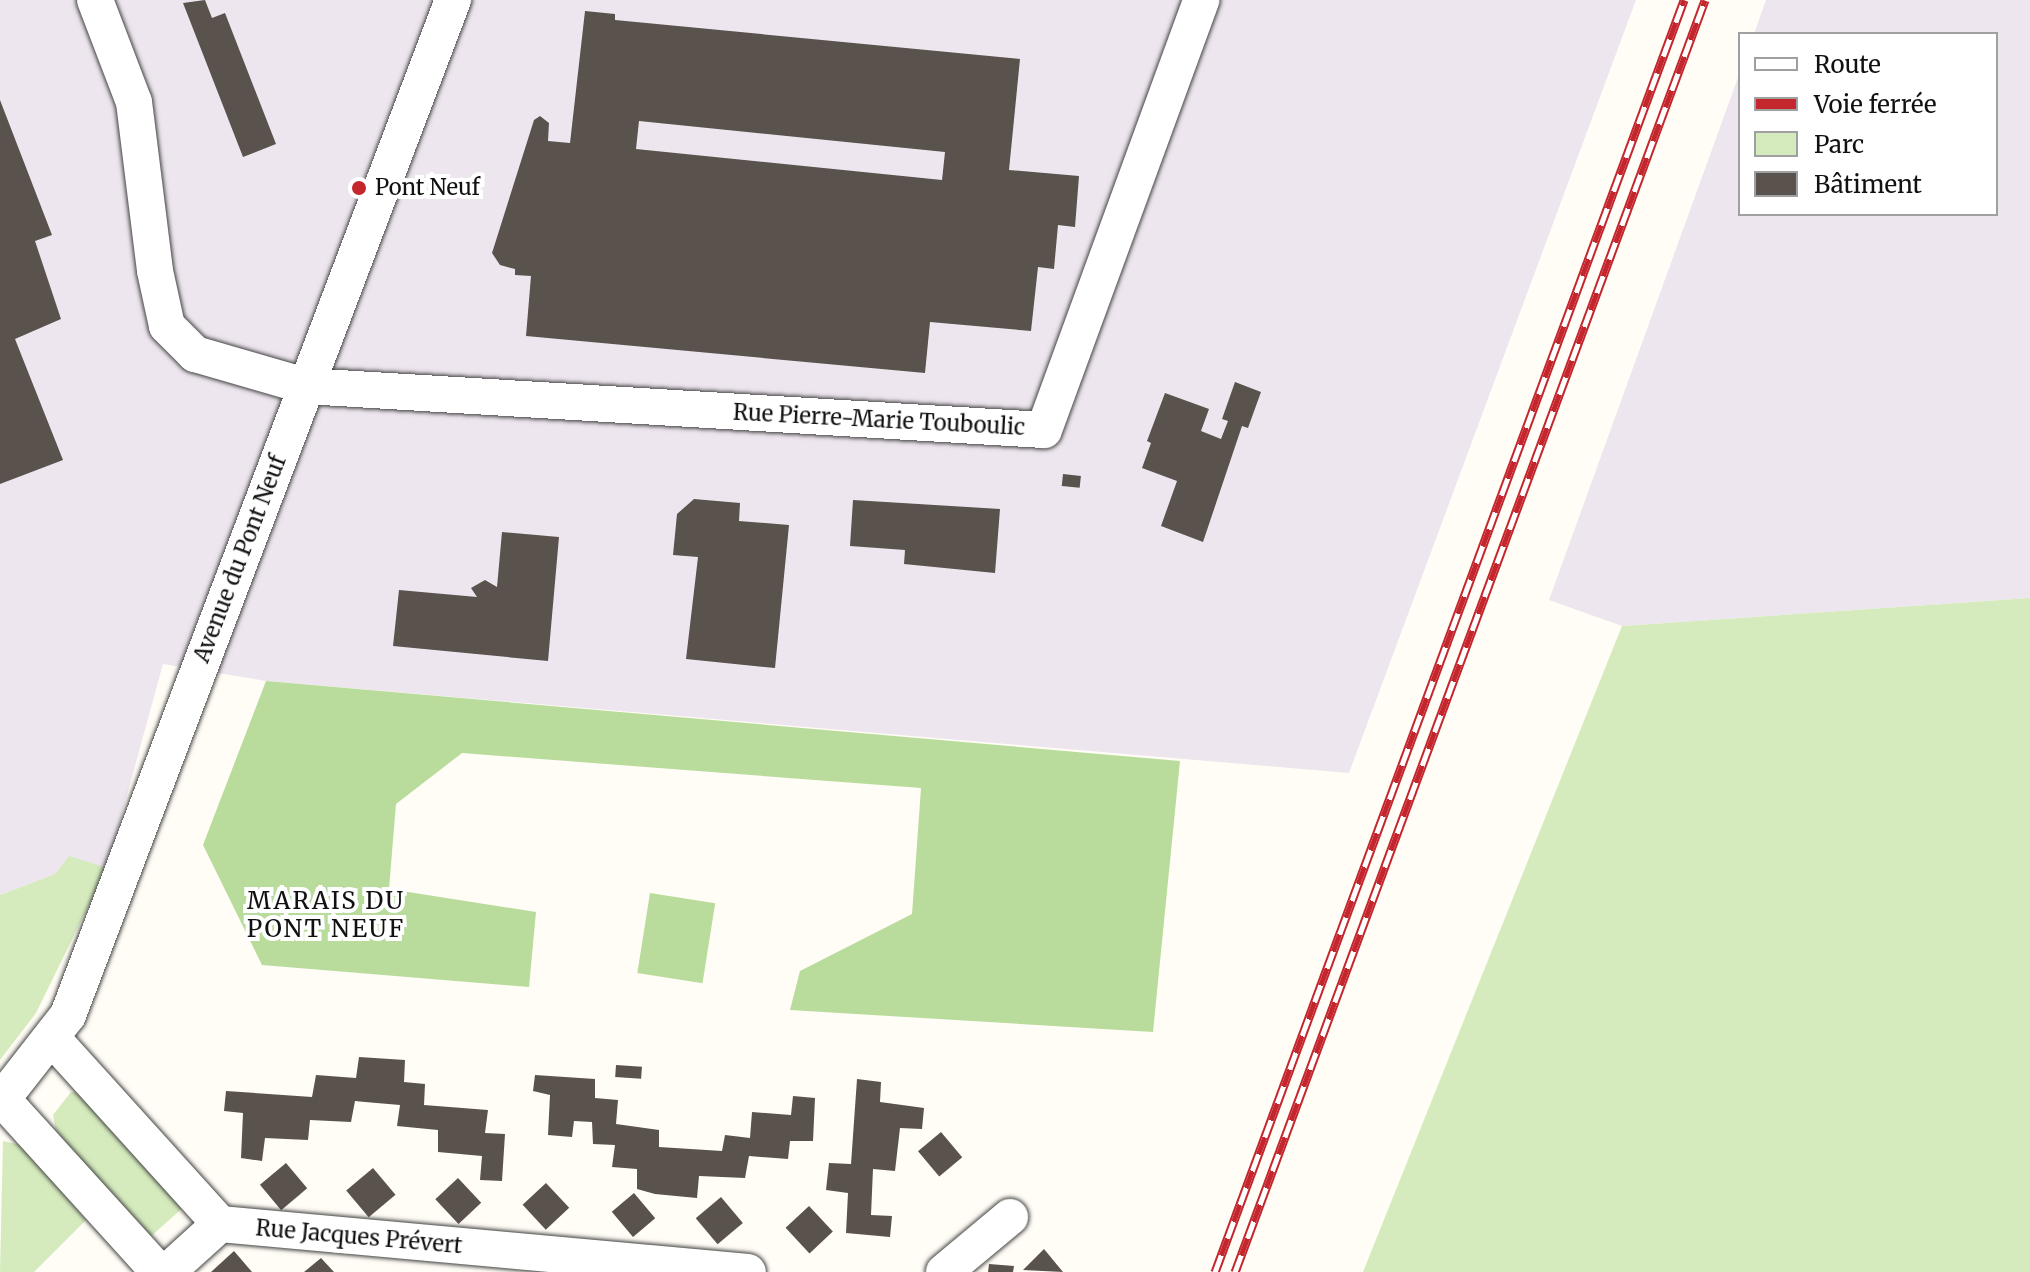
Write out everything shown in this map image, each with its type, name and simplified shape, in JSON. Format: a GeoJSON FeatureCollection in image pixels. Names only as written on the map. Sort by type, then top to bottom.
{"type":"FeatureCollection","features":[{"type":"Feature","properties":{"kind":"street"},"geometry":{"type":"LineString","coordinates":[[95,0],[134,102],[155,271],[167,326],[195,354],[305,386]]}},
{"type":"Feature","properties":{"kind":"street","name":"Avenue du Pont Neuf"},"geometry":{"type":"LineString","coordinates":[[2,1101],[68,1015],[453,0]]}},
{"type":"Feature","properties":{"kind":"street","name":"Rue Pierre-Marie Touboulic"},"geometry":{"type":"LineString","coordinates":[[305,386],[1044,430],[1201,0]]}},
{"type":"Feature","properties":{"kind":"street"},"geometry":{"type":"LineString","coordinates":[[52,1038],[220,1224],[167,1272]]}},
{"type":"Feature","properties":{"kind":"street"},"geometry":{"type":"LineString","coordinates":[[2,1101],[159,1272]]}},
{"type":"Feature","properties":{"kind":"street"},"geometry":{"type":"LineString","coordinates":[[944,1272],[1010,1217]]}},
{"type":"Feature","properties":{"kind":"street","name":"Rue Jacques Prévert"},"geometry":{"type":"LineString","coordinates":[[220,1224],[748,1272]]}},
{"type":"Feature","properties":{"kind":"shaded area"},"geometry":{"type":"Polygon","coordinates":[[[0,0],[1636,0],[1349,773],[266,681],[163,664],[107,868],[55,874],[0,895],[0,0]]]}},
{"type":"Feature","properties":{"kind":"shaded area"},"geometry":{"type":"Polygon","coordinates":[[[1766,0],[2030,0],[2030,598],[1622,626],[1549,600],[1738,78],[1738,216],[1998,216],[1998,32],[1755,32],[1766,0]]]}},
{"type":"Feature","properties":{"kind":"green space"},"geometry":{"type":"Polygon","coordinates":[[[2030,598],[2030,1272],[1363,1272],[1622,626],[2030,598]]]}},
{"type":"Feature","properties":{"kind":"green space"},"geometry":{"type":"Polygon","coordinates":[[[266,681],[1180,761],[1153,1032],[790,1010],[800,971],[912,914],[921,788],[462,753],[396,804],[389,889],[536,912],[529,987],[262,965],[203,845],[266,681]]]}},
{"type":"Feature","properties":{"kind":"green space"},"geometry":{"type":"Polygon","coordinates":[[[69,856],[107,868],[36,1013],[0,1060],[0,895],[55,874],[69,856]]]}},
{"type":"Feature","properties":{"kind":"green space"},"geometry":{"type":"Polygon","coordinates":[[[650,893],[715,903],[703,983],[637,973],[650,893]]]}},
{"type":"Feature","properties":{"kind":"green space"},"geometry":{"type":"Polygon","coordinates":[[[71,1092],[79,1093],[186,1205],[149,1238],[57,1137],[53,1115],[71,1092]]]}},
{"type":"Feature","properties":{"kind":"green space"},"geometry":{"type":"Polygon","coordinates":[[[3,1141],[25,1146],[86,1220],[34,1272],[0,1272],[3,1141]]]}},
{"type":"Feature","properties":{"kind":"building"},"geometry":{"type":"Polygon","coordinates":[[[205,0],[212,18],[225,13],[276,144],[243,157],[183,3],[205,0]]]}},
{"type":"Feature","properties":{"kind":"building"},"geometry":{"type":"Polygon","coordinates":[[[585,11],[615,14],[615,20],[1020,59],[1009,170],[1079,176],[1075,227],[1058,225],[1054,269],[1038,267],[1031,331],[930,322],[925,373],[526,336],[531,276],[515,275],[515,269],[500,265],[492,253],[534,120],[540,116],[549,123],[548,141],[570,143],[585,11]],[[639,121],[636,149],[942,180],[945,152],[639,121]]]}},
{"type":"Feature","properties":{"kind":"building"},"geometry":{"type":"Polygon","coordinates":[[[0,100],[52,235],[35,241],[61,319],[15,339],[63,460],[0,484],[0,100]]]}},
{"type":"Feature","properties":{"kind":"building"},"geometry":{"type":"Polygon","coordinates":[[[1235,382],[1261,392],[1248,428],[1242,426],[1203,542],[1161,526],[1177,481],[1142,468],[1151,443],[1147,441],[1165,393],[1209,409],[1201,431],[1221,439],[1228,421],[1222,419],[1235,382]]]}},
{"type":"Feature","properties":{"kind":"building"},"geometry":{"type":"Polygon","coordinates":[[[1063,474],[1081,476],[1080,488],[1062,486],[1063,474]]]}},
{"type":"Feature","properties":{"kind":"building"},"geometry":{"type":"Polygon","coordinates":[[[694,499],[740,503],[739,521],[789,525],[775,668],[686,659],[698,557],[673,555],[677,514],[694,499]]]}},
{"type":"Feature","properties":{"kind":"building"},"geometry":{"type":"Polygon","coordinates":[[[853,500],[1000,509],[995,573],[904,564],[905,550],[850,546],[853,500]]]}},
{"type":"Feature","properties":{"kind":"building"},"geometry":{"type":"Polygon","coordinates":[[[502,532],[559,537],[548,661],[393,646],[399,590],[477,597],[471,588],[485,580],[497,587],[502,532]]]}},
{"type":"Feature","properties":{"kind":"building"},"geometry":{"type":"Polygon","coordinates":[[[359,1057],[405,1060],[404,1082],[425,1084],[424,1105],[488,1110],[485,1133],[505,1134],[502,1181],[480,1180],[482,1156],[438,1152],[438,1130],[397,1126],[400,1105],[355,1101],[351,1122],[310,1120],[308,1140],[265,1138],[262,1161],[241,1158],[243,1113],[224,1111],[226,1091],[312,1097],[316,1075],[356,1078],[359,1057]]]}},
{"type":"Feature","properties":{"kind":"building"},"geometry":{"type":"Polygon","coordinates":[[[616,1065],[642,1067],[641,1079],[615,1077],[616,1065]]]}},
{"type":"Feature","properties":{"kind":"building"},"geometry":{"type":"Polygon","coordinates":[[[535,1075],[595,1079],[595,1098],[618,1100],[616,1124],[659,1130],[659,1147],[722,1151],[725,1135],[750,1138],[752,1112],[791,1115],[793,1096],[815,1098],[813,1141],[790,1141],[788,1159],[749,1156],[745,1178],[699,1176],[697,1198],[655,1194],[637,1189],[637,1169],[612,1167],[615,1145],[593,1144],[592,1122],[574,1121],[572,1137],[548,1135],[550,1095],[533,1091],[535,1075]]]}},
{"type":"Feature","properties":{"kind":"building"},"geometry":{"type":"Polygon","coordinates":[[[857,1079],[881,1082],[880,1102],[924,1108],[922,1129],[900,1128],[895,1171],[873,1169],[871,1215],[892,1216],[890,1237],[846,1233],[848,1193],[826,1190],[829,1163],[851,1164],[857,1079]]]}},
{"type":"Feature","properties":{"kind":"building"},"geometry":{"type":"Polygon","coordinates":[[[941,1132],[962,1157],[939,1177],[918,1151],[941,1132]]]}},
{"type":"Feature","properties":{"kind":"building"},"geometry":{"type":"Polygon","coordinates":[[[286,1163],[307,1188],[281,1210],[260,1185],[286,1163]]]}},
{"type":"Feature","properties":{"kind":"building"},"geometry":{"type":"Polygon","coordinates":[[[373,1168],[395,1195],[369,1217],[346,1190],[373,1168]]]}},
{"type":"Feature","properties":{"kind":"building"},"geometry":{"type":"Polygon","coordinates":[[[458,1178],[481,1203],[459,1224],[435,1199],[458,1178]]]}},
{"type":"Feature","properties":{"kind":"building"},"geometry":{"type":"Polygon","coordinates":[[[546,1183],[569,1208],[546,1230],[523,1205],[546,1183]]]}},
{"type":"Feature","properties":{"kind":"building"},"geometry":{"type":"Polygon","coordinates":[[[634,1193],[655,1218],[633,1237],[612,1212],[634,1193]]]}},
{"type":"Feature","properties":{"kind":"building"},"geometry":{"type":"Polygon","coordinates":[[[721,1197],[743,1223],[718,1244],[696,1218],[721,1197]]]}},
{"type":"Feature","properties":{"kind":"building"},"geometry":{"type":"Polygon","coordinates":[[[809,1206],[833,1232],[809,1253],[786,1228],[809,1206]]]}},
{"type":"Feature","properties":{"kind":"building"},"geometry":{"type":"Polygon","coordinates":[[[1044,1249],[1063,1272],[1023,1270],[1044,1249]]]}},
{"type":"Feature","properties":{"kind":"building"},"geometry":{"type":"Polygon","coordinates":[[[234,1251],[252,1272],[211,1272],[234,1251]]]}},
{"type":"Feature","properties":{"kind":"building"},"geometry":{"type":"Polygon","coordinates":[[[321,1258],[334,1272],[304,1272],[321,1258]]]}},
{"type":"Feature","properties":{"kind":"building"},"geometry":{"type":"Polygon","coordinates":[[[989,1264],[1014,1266],[1013,1272],[988,1272],[989,1264]]]}},
{"type":"Feature","properties":{"kind":"railway"},"geometry":{"type":"LineString","coordinates":[[1215,1272],[1684,0]]}},
{"type":"Feature","properties":{"kind":"railway"},"geometry":{"type":"LineString","coordinates":[[1235,1272],[1705,0]]}},
{"type":"Feature","properties":{"kind":"place","name":"Pont Neuf"},"geometry":{"type":"Point","coordinates":[359,188]}},
{"type":"Feature","properties":{"kind":"district","name":"MARAIS DU PONT NEUF"},"geometry":{"type":"Point","coordinates":[326,915]}}]}
